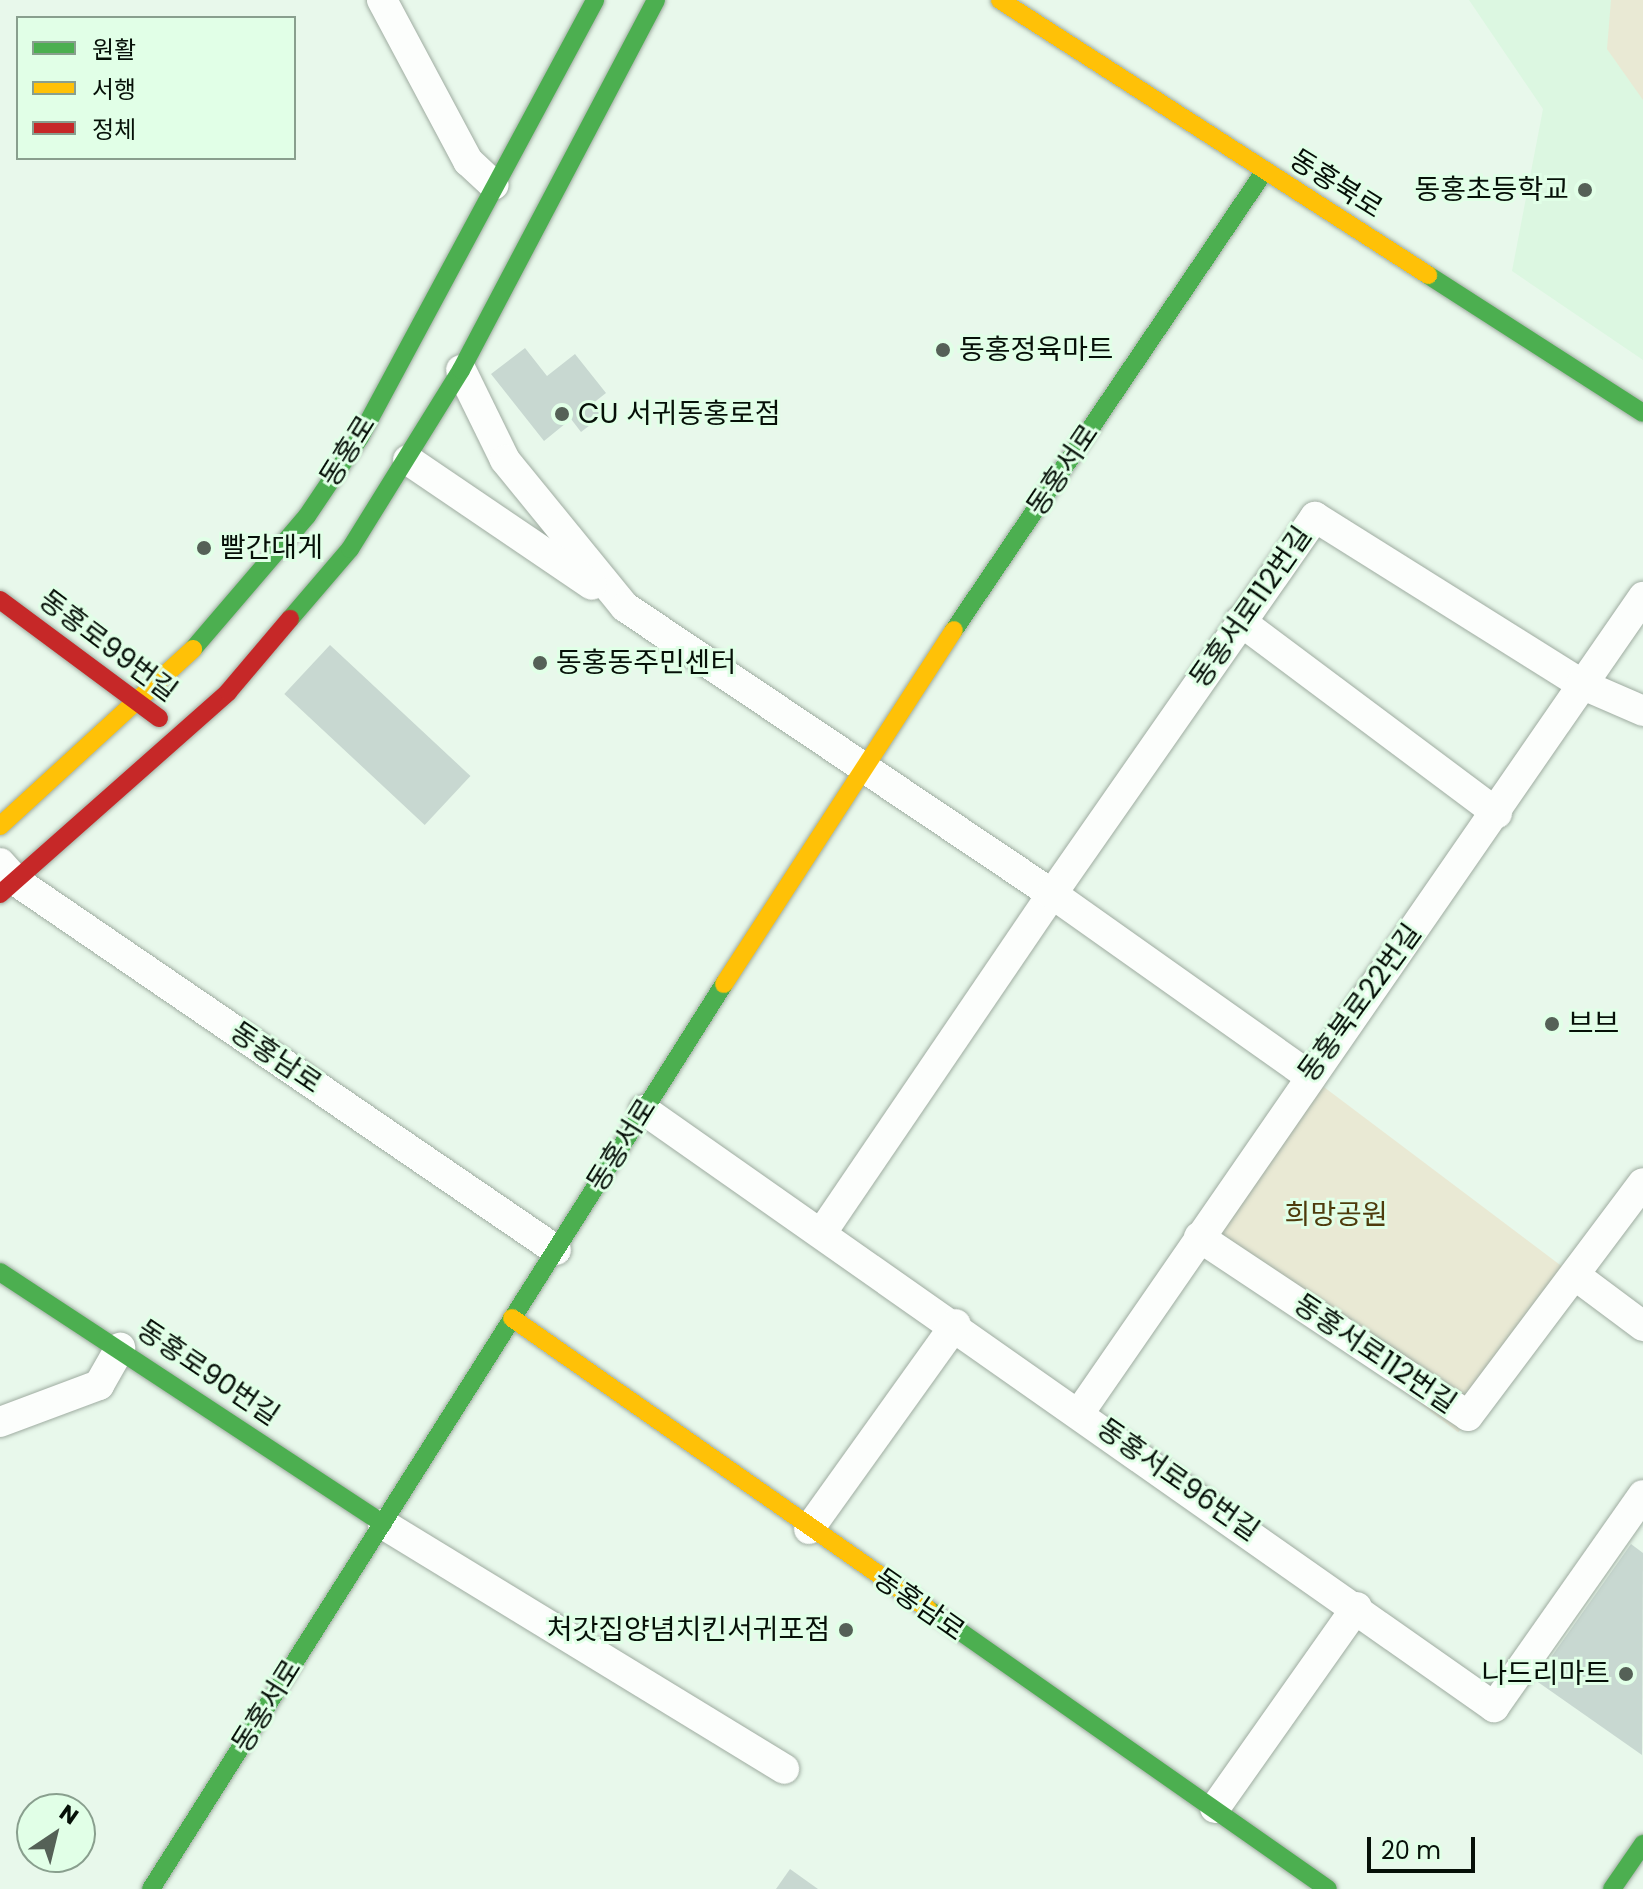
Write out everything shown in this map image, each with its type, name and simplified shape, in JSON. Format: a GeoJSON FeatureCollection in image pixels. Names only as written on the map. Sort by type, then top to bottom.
{"type":"FeatureCollection","features":[{"type":"Feature","properties":{"kind":"street"},"geometry":{"type":"LineString","coordinates":[[382,0],[468,161],[494,185]]}},
{"type":"Feature","properties":{"kind":"street","name":"동홍로"},"geometry":{"type":"LineString","coordinates":[[0,826],[137,700],[249,588],[335,476],[595,0]]}},
{"type":"Feature","properties":{"kind":"street","name":"동홍로"},"geometry":{"type":"LineString","coordinates":[[5,879],[182,736],[291,623],[350,549],[461,370],[656,0]]}},
{"type":"Feature","properties":{"kind":"street","name":"동홍북로"},"geometry":{"type":"LineString","coordinates":[[1000,0],[1643,413]]}},
{"type":"Feature","properties":{"kind":"street","name":"동홍서로"},"geometry":{"type":"LineString","coordinates":[[151,1889],[861,767],[1264,172]]}},
{"type":"Feature","properties":{"kind":"street"},"geometry":{"type":"LineString","coordinates":[[461,370],[505,460],[625,607]]}},
{"type":"Feature","properties":{"kind":"street"},"geometry":{"type":"LineString","coordinates":[[408,460],[1052,894],[1308,1075]]}},
{"type":"Feature","properties":{"kind":"street","name":"동홍서로112번길"},"geometry":{"type":"LineString","coordinates":[[1052,894],[1315,517],[1581,684],[1643,711]]}},
{"type":"Feature","properties":{"kind":"street","name":"동홍북로22번길"},"geometry":{"type":"LineString","coordinates":[[1080,1412],[1308,1075],[1497,813],[1581,684],[1643,597]]}},
{"type":"Feature","properties":{"kind":"street","name":"동홍로99번길"},"geometry":{"type":"LineString","coordinates":[[0,600],[182,736]]}},
{"type":"Feature","properties":{"kind":"street"},"geometry":{"type":"LineString","coordinates":[[1240,621],[1497,813]]}},
{"type":"Feature","properties":{"kind":"street","name":"동홍남로"},"geometry":{"type":"LineString","coordinates":[[5,879],[556,1250]]}},
{"type":"Feature","properties":{"kind":"street"},"geometry":{"type":"LineString","coordinates":[[822,1232],[1052,894]]}},
{"type":"Feature","properties":{"kind":"street","name":"동홍서로96번길"},"geometry":{"type":"LineString","coordinates":[[644,1110],[956,1324],[1494,1707],[1643,1495]]}},
{"type":"Feature","properties":{"kind":"street","name":"동홍서로112번길"},"geometry":{"type":"LineString","coordinates":[[1199,1237],[1468,1416],[1643,1183]]}},
{"type":"Feature","properties":{"kind":"street","name":"동홍로90번길"},"geometry":{"type":"LineString","coordinates":[[0,1272],[120,1348],[383,1524]]}},
{"type":"Feature","properties":{"kind":"street"},"geometry":{"type":"LineString","coordinates":[[1576,1276],[1643,1326]]}},
{"type":"Feature","properties":{"kind":"street","name":"동홍남로"},"geometry":{"type":"LineString","coordinates":[[512,1318],[809,1529],[1328,1889]]}},
{"type":"Feature","properties":{"kind":"street"},"geometry":{"type":"LineString","coordinates":[[809,1529],[956,1324]]}},
{"type":"Feature","properties":{"kind":"street"},"geometry":{"type":"LineString","coordinates":[[0,1422],[99,1385],[120,1348]]}},
{"type":"Feature","properties":{"kind":"street"},"geometry":{"type":"LineString","coordinates":[[383,1524],[784,1769]]}},
{"type":"Feature","properties":{"kind":"street"},"geometry":{"type":"LineString","coordinates":[[1215,1808],[1357,1607]]}},
{"type":"Feature","properties":{"kind":"street"},"geometry":{"type":"LineString","coordinates":[[1612,1889],[1643,1844]]}},
{"type":"Feature","properties":{"kind":"shaded area","name":"동홍초등학교"},"geometry":{"type":"Polygon","coordinates":[[[1469,0],[1643,0],[1643,360],[1512,271],[1543,109],[1469,0]]]}},
{"type":"Feature","properties":{"kind":"green space"},"geometry":{"type":"Polygon","coordinates":[[[1611,0],[1643,0],[1643,100],[1607,49],[1611,0]]]}},
{"type":"Feature","properties":{"kind":"green space","name":"희망공원"},"geometry":{"type":"Polygon","coordinates":[[[1308,1075],[1576,1277],[1458,1432],[1191,1231],[1308,1075]]]}},
{"type":"Feature","properties":{"kind":"building"},"geometry":{"type":"Polygon","coordinates":[[[525,348],[547,376],[575,354],[606,393],[592,404],[602,416],[581,432],[571,419],[544,441],[491,374],[525,348]]]}},
{"type":"Feature","properties":{"kind":"building"},"geometry":{"type":"Polygon","coordinates":[[[330,645],[470,776],[425,825],[284,694],[330,645]]]}},
{"type":"Feature","properties":{"kind":"building"},"geometry":{"type":"Polygon","coordinates":[[[1631,1544],[1643,1553],[1642,1755],[1535,1680],[1631,1544]]]}},
{"type":"Feature","properties":{"kind":"building"},"geometry":{"type":"Polygon","coordinates":[[[790,1869],[818,1889],[776,1889],[790,1869]]]}},
{"type":"Feature","properties":{"kind":"traffic: fast"},"geometry":{"type":"LineString","coordinates":[[193,649],[307,516],[360,437],[595,0]]}},
{"type":"Feature","properties":{"kind":"traffic: fast"},"geometry":{"type":"LineString","coordinates":[[290,619],[350,549],[461,370],[656,0]]}},
{"type":"Feature","properties":{"kind":"traffic: fast"},"geometry":{"type":"LineString","coordinates":[[954,630],[1264,172]]}},
{"type":"Feature","properties":{"kind":"traffic: fast"},"geometry":{"type":"LineString","coordinates":[[1428,275],[1643,413]]}},
{"type":"Feature","properties":{"kind":"traffic: fast"},"geometry":{"type":"LineString","coordinates":[[151,1889],[724,984]]}},
{"type":"Feature","properties":{"kind":"traffic: fast"},"geometry":{"type":"LineString","coordinates":[[0,1272],[383,1524]]}},
{"type":"Feature","properties":{"kind":"traffic: fast"},"geometry":{"type":"LineString","coordinates":[[928,1609],[1328,1889]]}},
{"type":"Feature","properties":{"kind":"traffic: fast"},"geometry":{"type":"LineString","coordinates":[[1612,1889],[1643,1844]]}},
{"type":"Feature","properties":{"kind":"traffic: slow"},"geometry":{"type":"LineString","coordinates":[[1000,0],[1428,275]]}},
{"type":"Feature","properties":{"kind":"traffic: slow"},"geometry":{"type":"LineString","coordinates":[[724,984],[954,630]]}},
{"type":"Feature","properties":{"kind":"traffic: slow"},"geometry":{"type":"LineString","coordinates":[[0,826],[193,649]]}},
{"type":"Feature","properties":{"kind":"traffic: slow"},"geometry":{"type":"LineString","coordinates":[[512,1318],[928,1609]]}},
{"type":"Feature","properties":{"kind":"traffic: jam"},"geometry":{"type":"LineString","coordinates":[[0,600],[159,718]]}},
{"type":"Feature","properties":{"kind":"traffic: jam"},"geometry":{"type":"LineString","coordinates":[[0,894],[228,692],[290,619]]}},
{"type":"Feature","properties":{"kind":"place","name":"동홍초등학교"},"geometry":{"type":"Point","coordinates":[1585,190]}},
{"type":"Feature","properties":{"kind":"place","name":"동홍정육마트"},"geometry":{"type":"Point","coordinates":[943,350]}},
{"type":"Feature","properties":{"kind":"place","name":"CU 서귀동홍로점"},"geometry":{"type":"Point","coordinates":[562,414]}},
{"type":"Feature","properties":{"kind":"place","name":"빨간대게"},"geometry":{"type":"Point","coordinates":[204,548]}},
{"type":"Feature","properties":{"kind":"place","name":"동홍동주민센터"},"geometry":{"type":"Point","coordinates":[540,663]}},
{"type":"Feature","properties":{"kind":"place","name":"브브"},"geometry":{"type":"Point","coordinates":[1552,1024]}},
{"type":"Feature","properties":{"kind":"place","name":"처갓집양념치킨서귀포점"},"geometry":{"type":"Point","coordinates":[846,1630]}},
{"type":"Feature","properties":{"kind":"place","name":"나드리마트"},"geometry":{"type":"Point","coordinates":[1626,1674]}}]}
